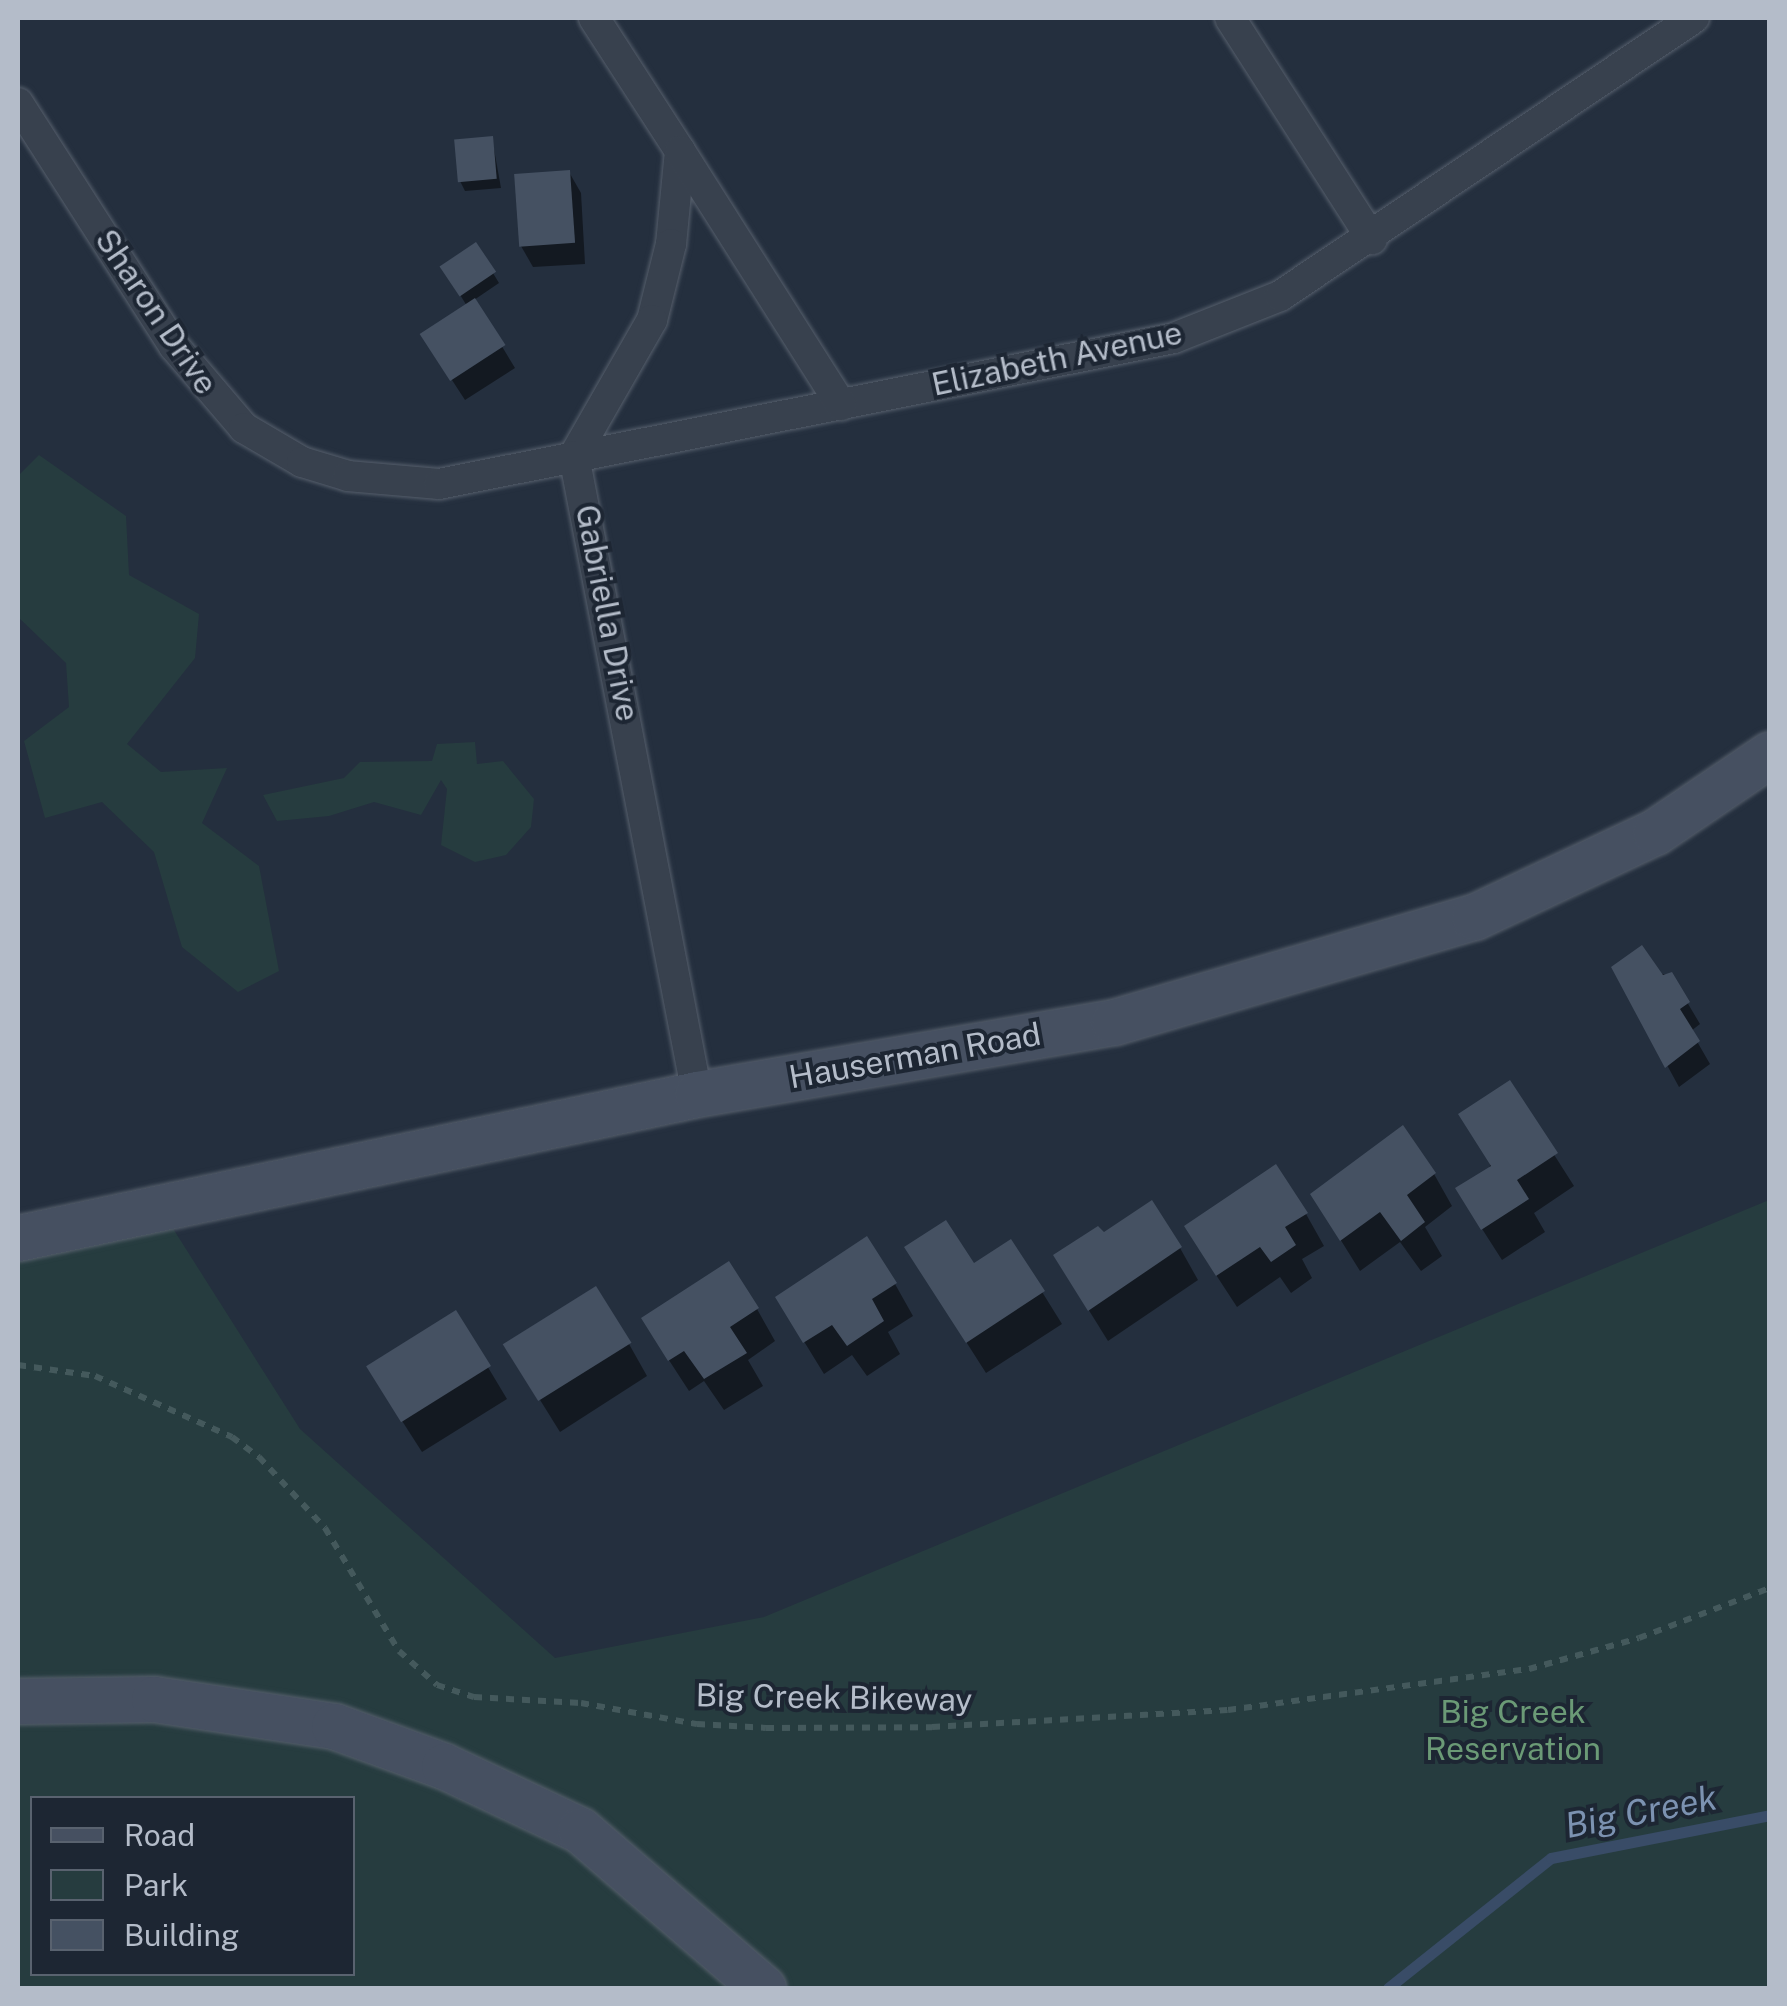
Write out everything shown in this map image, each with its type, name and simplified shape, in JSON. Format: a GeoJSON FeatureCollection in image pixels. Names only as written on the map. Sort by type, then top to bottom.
{"type":"FeatureCollection","features":[{"type":"Feature","properties":{"kind":"main road","name":"Hauserman Road"},"geometry":{"type":"LineString","coordinates":[[18,1238],[697,1094],[1114,1022],[1474,917],[1655,832],[1770,754]]}},
{"type":"Feature","properties":{"kind":"main road"},"geometry":{"type":"LineString","coordinates":[[18,1701],[154,1698],[334,1726],[444,1766],[580,1830],[763,1988]]}},
{"type":"Feature","properties":{"kind":"street"},"geometry":{"type":"LineString","coordinates":[[594,18],[841,405]]}},
{"type":"Feature","properties":{"kind":"street"},"geometry":{"type":"LineString","coordinates":[[1230,18],[1372,239]]}},
{"type":"Feature","properties":{"kind":"street","name":"Elizabeth Avenue"},"geometry":{"type":"LineString","coordinates":[[574,456],[1174,338],[1280,296],[1372,239],[1694,18]]}},
{"type":"Feature","properties":{"kind":"street","name":"Sharon Drive"},"geometry":{"type":"LineString","coordinates":[[18,103],[202,385],[274,447],[302,462],[394,484],[439,484],[574,456]]}},
{"type":"Feature","properties":{"kind":"street"},"geometry":{"type":"LineString","coordinates":[[574,456],[638,351],[658,303],[680,152]]}},
{"type":"Feature","properties":{"kind":"street","name":"Gabriella Drive"},"geometry":{"type":"LineString","coordinates":[[574,456],[697,1094]]}},
{"type":"Feature","properties":{"kind":"path","name":"Big Creek Bikeway"},"geometry":{"type":"LineString","coordinates":[[18,1365],[95,1376],[245,1447],[325,1528],[399,1651],[437,1685],[474,1697],[582,1703],[697,1724],[766,1728],[932,1727],[1211,1711],[1529,1668],[1639,1638],[1770,1588]]}},
{"type":"Feature","properties":{"kind":"green space"},"geometry":{"type":"Polygon","coordinates":[[[39,455],[126,516],[129,575],[199,614],[195,658],[127,744],[161,772],[227,768],[202,823],[259,866],[279,971],[238,992],[182,947],[154,852],[102,802],[45,818],[24,741],[69,707],[66,663],[18,617],[18,476],[39,455]]]}},
{"type":"Feature","properties":{"kind":"green space"},"geometry":{"type":"Polygon","coordinates":[[[475,742],[477,764],[503,761],[534,799],[531,827],[506,855],[475,862],[441,845],[447,789],[441,780],[421,815],[374,802],[329,816],[277,821],[263,795],[344,778],[360,762],[432,761],[437,744],[475,742]]]}},
{"type":"Feature","properties":{"kind":"green space","name":"Big Creek Reservation"},"geometry":{"type":"Polygon","coordinates":[[[1769,1200],[1769,1988],[18,1988],[18,1236],[160,1208],[300,1429],[555,1658],[764,1617],[1769,1200]]]}},
{"type":"Feature","properties":{"kind":"building"},"geometry":{"type":"Polygon","coordinates":[[[493,136],[497,179],[458,182],[454,139],[493,136]]]}},
{"type":"Feature","properties":{"kind":"building"},"geometry":{"type":"Polygon","coordinates":[[[570,170],[575,243],[519,247],[514,174],[570,170]]]}},
{"type":"Feature","properties":{"kind":"building"},"geometry":{"type":"Polygon","coordinates":[[[476,242],[496,272],[460,296],[440,267],[476,242]]]}},
{"type":"Feature","properties":{"kind":"building"},"geometry":{"type":"Polygon","coordinates":[[[475,298],[505,345],[450,381],[420,334],[475,298]]]}},
{"type":"Feature","properties":{"kind":"building"},"geometry":{"type":"Polygon","coordinates":[[[1642,945],[1663,975],[1672,972],[1690,1002],[1680,1009],[1700,1041],[1665,1068],[1611,967],[1642,945]]]}},
{"type":"Feature","properties":{"kind":"building"},"geometry":{"type":"Polygon","coordinates":[[[1510,1080],[1558,1153],[1517,1180],[1529,1199],[1481,1230],[1455,1188],[1491,1166],[1458,1114],[1510,1080]]]}},
{"type":"Feature","properties":{"kind":"building"},"geometry":{"type":"Polygon","coordinates":[[[1403,1125],[1436,1173],[1407,1195],[1425,1222],[1401,1241],[1380,1212],[1340,1241],[1310,1194],[1403,1125]]]}},
{"type":"Feature","properties":{"kind":"building"},"geometry":{"type":"Polygon","coordinates":[[[1276,1164],[1308,1213],[1285,1227],[1296,1245],[1271,1262],[1260,1247],[1216,1276],[1184,1226],[1276,1164]]]}},
{"type":"Feature","properties":{"kind":"building"},"geometry":{"type":"Polygon","coordinates":[[[1152,1200],[1182,1247],[1088,1311],[1053,1255],[1098,1226],[1104,1232],[1152,1200]]]}},
{"type":"Feature","properties":{"kind":"building"},"geometry":{"type":"Polygon","coordinates":[[[946,1220],[974,1263],[1011,1239],[1045,1291],[966,1343],[904,1247],[946,1220]]]}},
{"type":"Feature","properties":{"kind":"building"},"geometry":{"type":"Polygon","coordinates":[[[867,1236],[897,1283],[872,1299],[884,1321],[847,1346],[832,1325],[803,1343],[775,1297],[867,1236]]]}},
{"type":"Feature","properties":{"kind":"building"},"geometry":{"type":"Polygon","coordinates":[[[729,1261],[759,1308],[730,1327],[747,1353],[704,1379],[684,1351],[668,1361],[641,1318],[729,1261]]]}},
{"type":"Feature","properties":{"kind":"building"},"geometry":{"type":"Polygon","coordinates":[[[596,1286],[632,1343],[538,1401],[503,1344],[596,1286]]]}},
{"type":"Feature","properties":{"kind":"building"},"geometry":{"type":"Polygon","coordinates":[[[456,1310],[491,1366],[401,1422],[366,1366],[456,1310]]]}},
{"type":"Feature","properties":{"kind":"waterway","name":"Big Creek"},"geometry":{"type":"LineString","coordinates":[[1388,1988],[1551,1858],[1770,1815]]}}]}
